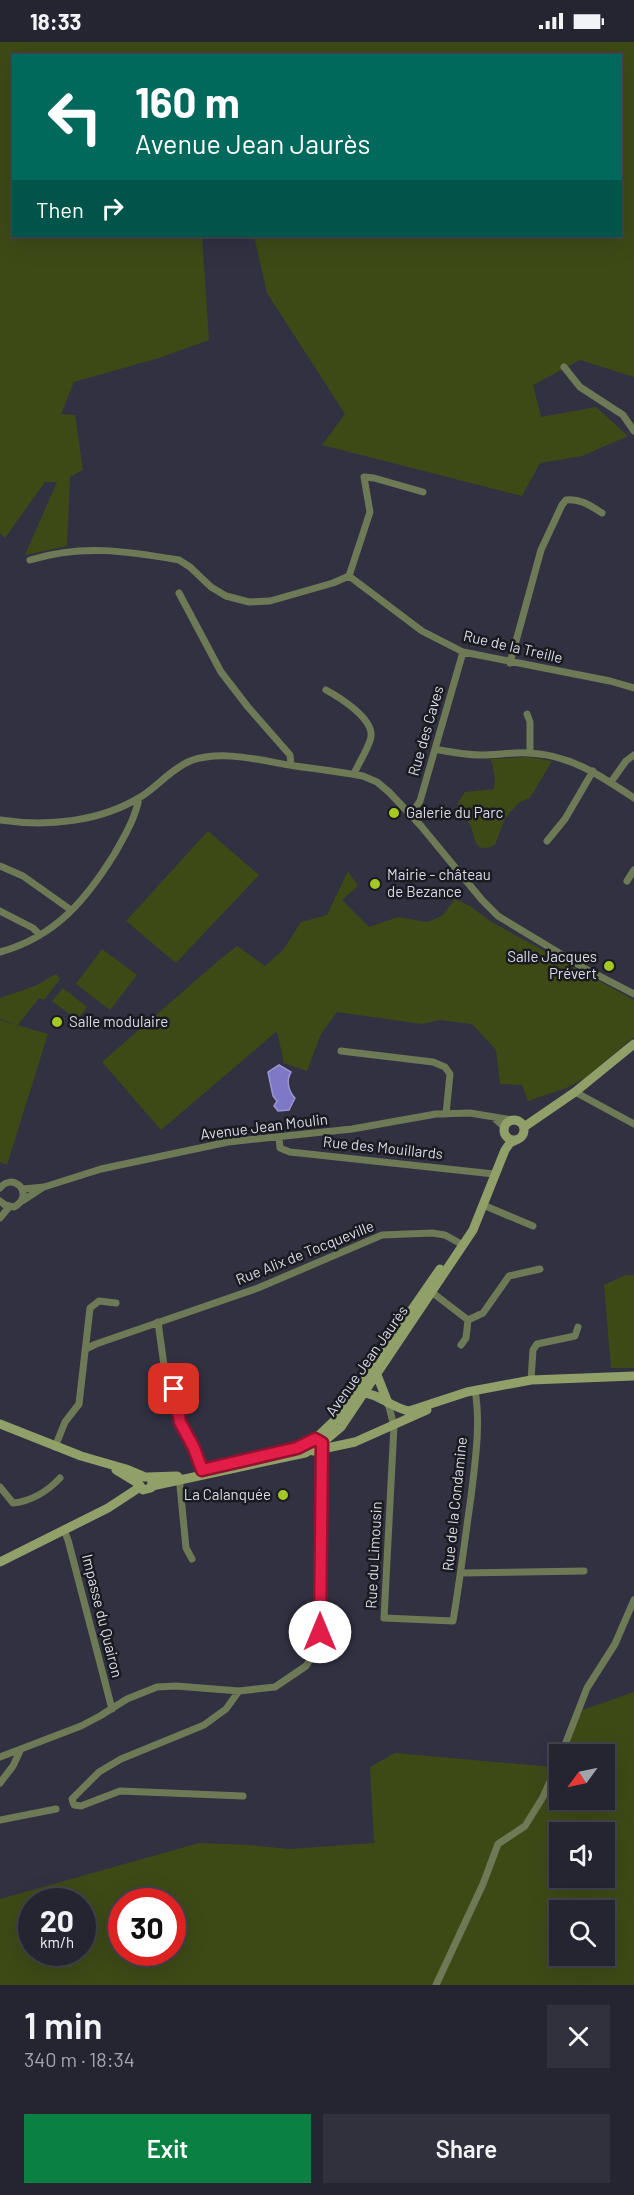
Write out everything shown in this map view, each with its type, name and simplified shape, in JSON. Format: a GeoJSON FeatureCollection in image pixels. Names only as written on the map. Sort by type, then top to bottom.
{"type":"FeatureCollection","features":[{"type":"Feature","properties":{"kind":"main road"},"geometry":{"type":"LineString","coordinates":[[516,1140],[507,1128],[520,1122],[524,1127],[573,1094],[634,1044]]}},
{"type":"Feature","properties":{"kind":"main road","name":"Avenue Jean Jaurès"},"geometry":{"type":"LineString","coordinates":[[461,1243],[505,1150],[510,1143],[523,1135],[524,1127]]}},
{"type":"Feature","properties":{"kind":"main road","name":"Avenue Jean Jaurès"},"geometry":{"type":"LineString","coordinates":[[339,1423],[354,1393],[461,1243],[473,1230],[507,1128]]}},
{"type":"Feature","properties":{"kind":"main road","name":"Avenue Jean Jaurès"},"geometry":{"type":"LineString","coordinates":[[203,1472],[305,1453],[320,1444],[365,1392],[429,1290]]}},
{"type":"Feature","properties":{"kind":"main road"},"geometry":{"type":"LineString","coordinates":[[377,1375],[388,1403]]}},
{"type":"Feature","properties":{"kind":"main road"},"geometry":{"type":"LineString","coordinates":[[354,1393],[365,1392],[409,1411],[475,1390],[531,1380],[634,1376]]}},
{"type":"Feature","properties":{"kind":"main road"},"geometry":{"type":"LineString","coordinates":[[320,1444],[356,1442],[394,1426],[439,1402]]}},
{"type":"Feature","properties":{"kind":"main road"},"geometry":{"type":"LineString","coordinates":[[339,1423],[345,1433],[356,1442]]}},
{"type":"Feature","properties":{"kind":"main road"},"geometry":{"type":"LineString","coordinates":[[0,1424],[106,1465],[144,1484]]}},
{"type":"Feature","properties":{"kind":"main road","name":"Avenue Jean Jaurès"},"geometry":{"type":"LineString","coordinates":[[0,1562],[108,1508],[144,1484],[180,1478],[320,1444]]}},
{"type":"Feature","properties":{"kind":"main road"},"geometry":{"type":"LineString","coordinates":[[106,1465],[126,1469],[144,1484]]}},
{"type":"Feature","properties":{"kind":"main road"},"geometry":{"type":"LineString","coordinates":[[122,1473],[127,1488],[124,1498]]}},
{"type":"Feature","properties":{"kind":"main road","name":"Avenue Jean Jaurès"},"geometry":{"type":"LineString","coordinates":[[108,1508],[127,1502],[144,1484]]}},
{"type":"Feature","properties":{"kind":"street"},"geometry":{"type":"LineString","coordinates":[[564,367],[580,387],[623,415],[634,431]]}},
{"type":"Feature","properties":{"kind":"street"},"geometry":{"type":"LineString","coordinates":[[30,560],[48,554],[89,549],[179,560],[211,587],[226,596],[249,602],[270,601],[333,583],[349,576],[370,512],[364,477],[423,492]]}},
{"type":"Feature","properties":{"kind":"street"},"geometry":{"type":"LineString","coordinates":[[510,663],[541,549],[562,505],[566,500],[571,499],[586,503],[602,513]]}},
{"type":"Feature","properties":{"kind":"street","name":"Rue de la Treille"},"geometry":{"type":"LineString","coordinates":[[349,576],[422,631],[463,652],[610,681],[634,688]]}},
{"type":"Feature","properties":{"kind":"street"},"geometry":{"type":"LineString","coordinates":[[179,593],[221,672],[290,755],[291,765]]}},
{"type":"Feature","properties":{"kind":"street","name":"Rue des Caves"},"geometry":{"type":"LineString","coordinates":[[408,812],[414,810],[420,801],[463,652]]}},
{"type":"Feature","properties":{"kind":"street"},"geometry":{"type":"LineString","coordinates":[[326,690],[350,706],[363,718],[371,731],[370,741],[354,774]]}},
{"type":"Feature","properties":{"kind":"street"},"geometry":{"type":"LineString","coordinates":[[527,714],[530,722],[530,753]]}},
{"type":"Feature","properties":{"kind":"street"},"geometry":{"type":"LineString","coordinates":[[435,749],[459,754],[530,753],[561,757],[593,771],[634,798]]}},
{"type":"Feature","properties":{"kind":"street"},"geometry":{"type":"LineString","coordinates":[[611,782],[626,761],[634,755]]}},
{"type":"Feature","properties":{"kind":"street"},"geometry":{"type":"LineString","coordinates":[[0,820],[36,823],[73,820],[119,808],[139,798],[180,766],[201,759],[233,757],[369,778],[382,786],[408,812],[498,916],[584,968],[634,994]]}},
{"type":"Feature","properties":{"kind":"street"},"geometry":{"type":"LineString","coordinates":[[547,841],[565,819],[593,771]]}},
{"type":"Feature","properties":{"kind":"street"},"geometry":{"type":"LineString","coordinates":[[0,952],[24,944],[49,930],[85,898],[97,882],[135,815],[139,798]]}},
{"type":"Feature","properties":{"kind":"street"},"geometry":{"type":"LineString","coordinates":[[0,866],[23,876],[71,910]]}},
{"type":"Feature","properties":{"kind":"street"},"geometry":{"type":"LineString","coordinates":[[627,881],[634,870]]}},
{"type":"Feature","properties":{"kind":"street"},"geometry":{"type":"LineString","coordinates":[[0,911],[33,928],[40,935]]}},
{"type":"Feature","properties":{"kind":"street"},"geometry":{"type":"LineString","coordinates":[[341,1051],[433,1062],[445,1067],[450,1074],[446,1114]]}},
{"type":"Feature","properties":{"kind":"street"},"geometry":{"type":"LineString","coordinates":[[573,1094],[634,1124]]}},
{"type":"Feature","properties":{"kind":"street","name":"Avenue Jean Moulin"},"geometry":{"type":"LineString","coordinates":[[22,1189],[44,1187],[101,1168],[228,1142],[352,1129],[446,1114],[491,1115],[507,1128]]}},
{"type":"Feature","properties":{"kind":"street","name":"Rue des Mouillards"},"geometry":{"type":"LineString","coordinates":[[279,1138],[280,1148],[290,1152],[493,1174]]}},
{"type":"Feature","properties":{"kind":"street"},"geometry":{"type":"LineString","coordinates":[[1,1185],[16,1183],[22,1189],[24,1196],[22,1201]]}},
{"type":"Feature","properties":{"kind":"street","name":"Avenue Jean Moulin"},"geometry":{"type":"LineString","coordinates":[[9,1207],[14,1207],[44,1187]]}},
{"type":"Feature","properties":{"kind":"street"},"geometry":{"type":"LineString","coordinates":[[0,1202],[9,1207],[0,1218]]}},
{"type":"Feature","properties":{"kind":"street"},"geometry":{"type":"LineString","coordinates":[[483,1205],[533,1226]]}},
{"type":"Feature","properties":{"kind":"street","name":"Rue Alix de Tocqueville"},"geometry":{"type":"LineString","coordinates":[[86,1349],[258,1288],[382,1235],[432,1233],[446,1235],[461,1243]]}},
{"type":"Feature","properties":{"kind":"street"},"geometry":{"type":"LineString","coordinates":[[468,1320],[483,1313],[509,1276],[540,1269]]}},
{"type":"Feature","properties":{"kind":"street"},"geometry":{"type":"LineString","coordinates":[[429,1290],[468,1320]]}},
{"type":"Feature","properties":{"kind":"street"},"geometry":{"type":"LineString","coordinates":[[55,1447],[65,1422],[79,1404],[90,1308],[99,1301],[116,1304]]}},
{"type":"Feature","properties":{"kind":"street"},"geometry":{"type":"LineString","coordinates":[[461,1344],[466,1338],[468,1320]]}},
{"type":"Feature","properties":{"kind":"street"},"geometry":{"type":"LineString","coordinates":[[158,1322],[165,1373],[177,1394],[180,1422],[194,1448],[203,1472]]}},
{"type":"Feature","properties":{"kind":"street"},"geometry":{"type":"LineString","coordinates":[[531,1380],[533,1350],[537,1344],[575,1336],[578,1328]]}},
{"type":"Feature","properties":{"kind":"street","name":"Rue de la Condamine"},"geometry":{"type":"LineString","coordinates":[[453,1621],[476,1450],[478,1408],[475,1390]]}},
{"type":"Feature","properties":{"kind":"street"},"geometry":{"type":"LineString","coordinates":[[388,1403],[394,1426]]}},
{"type":"Feature","properties":{"kind":"street","name":"Rue du Limousin"},"geometry":{"type":"LineString","coordinates":[[394,1426],[384,1618],[453,1621]]}},
{"type":"Feature","properties":{"kind":"street"},"geometry":{"type":"LineString","coordinates":[[0,1757],[81,1726],[127,1698],[157,1687],[239,1690],[275,1687],[306,1666],[320,1644],[320,1444]]}},
{"type":"Feature","properties":{"kind":"street"},"geometry":{"type":"LineString","coordinates":[[0,1487],[13,1503],[21,1502],[49,1490],[60,1478]]}},
{"type":"Feature","properties":{"kind":"street"},"geometry":{"type":"LineString","coordinates":[[180,1478],[186,1548],[192,1559]]}},
{"type":"Feature","properties":{"kind":"street","name":"Impasse du Quairon"},"geometry":{"type":"LineString","coordinates":[[64,1530],[88,1611],[112,1709]]}},
{"type":"Feature","properties":{"kind":"street"},"geometry":{"type":"LineString","coordinates":[[461,1573],[584,1571]]}},
{"type":"Feature","properties":{"kind":"street"},"geometry":{"type":"LineString","coordinates":[[565,1744],[587,1688],[615,1644],[634,1600]]}},
{"type":"Feature","properties":{"kind":"street"},"geometry":{"type":"LineString","coordinates":[[239,1690],[226,1709],[204,1725],[121,1759],[99,1772],[72,1799],[74,1805],[81,1806],[120,1791],[243,1796]]}},
{"type":"Feature","properties":{"kind":"street"},"geometry":{"type":"LineString","coordinates":[[0,1783],[13,1766],[20,1751]]}},
{"type":"Feature","properties":{"kind":"street"},"geometry":{"type":"LineString","coordinates":[[436,1985],[483,1884],[498,1844],[525,1826],[549,1783]]}},
{"type":"Feature","properties":{"kind":"street"},"geometry":{"type":"LineString","coordinates":[[0,1820],[56,1809]]}},
{"type":"Feature","properties":{"kind":"green space"},"geometry":{"type":"Polygon","coordinates":[[[0,42],[634,42],[634,377],[580,360],[533,385],[541,417],[596,407],[628,436],[582,456],[540,463],[522,496],[322,445],[345,414],[267,293],[254,237],[622,237],[622,54],[12,54],[12,237],[202,237],[209,340],[159,358],[74,382],[61,414],[75,415],[83,470],[70,477],[67,546],[25,555],[57,482],[45,482],[5,538],[0,533],[0,42]]]}},
{"type":"Feature","properties":{"kind":"green space"},"geometry":{"type":"Polygon","coordinates":[[[529,757],[552,761],[530,798],[520,802],[505,818],[495,845],[488,848],[479,846],[476,844],[469,823],[457,809],[458,803],[465,792],[494,789],[495,779],[492,762],[489,759],[529,757]]]}},
{"type":"Feature","properties":{"kind":"green space"},"geometry":{"type":"Polygon","coordinates":[[[208,831],[259,875],[176,963],[126,921],[208,831]]]}},
{"type":"Feature","properties":{"kind":"green space"},"geometry":{"type":"Polygon","coordinates":[[[348,871],[358,886],[342,900],[369,927],[398,917],[427,922],[442,916],[455,899],[470,906],[490,921],[634,1000],[634,1037],[584,1079],[528,1101],[522,1085],[500,1084],[496,1050],[472,1024],[439,1020],[422,1024],[337,1012],[321,1034],[307,1071],[284,1063],[277,1031],[161,1130],[102,1062],[237,946],[265,966],[283,950],[301,922],[327,915],[348,871]]]}},
{"type":"Feature","properties":{"kind":"green space"},"geometry":{"type":"Polygon","coordinates":[[[102,949],[137,975],[110,1010],[76,984],[102,949]]]}},
{"type":"Feature","properties":{"kind":"green space"},"geometry":{"type":"Polygon","coordinates":[[[56,974],[60,979],[44,1000],[39,998],[18,1025],[0,1019],[0,998],[35,986],[56,974]]]}},
{"type":"Feature","properties":{"kind":"green space"},"geometry":{"type":"Polygon","coordinates":[[[63,988],[87,1007],[77,1020],[52,1001],[63,988]]]}},
{"type":"Feature","properties":{"kind":"green space"},"geometry":{"type":"Polygon","coordinates":[[[0,1020],[48,1034],[7,1165],[0,1162],[0,1020]]]}},
{"type":"Feature","properties":{"kind":"green space"},"geometry":{"type":"Polygon","coordinates":[[[626,1275],[634,1275],[634,1368],[611,1368],[604,1285],[626,1275]]]}},
{"type":"Feature","properties":{"kind":"green space"},"geometry":{"type":"Polygon","coordinates":[[[634,1692],[634,1985],[0,1985],[0,1899],[18,1894],[18,1966],[96,1966],[96,1888],[39,1888],[199,1843],[289,1849],[374,1843],[370,1767],[395,1753],[549,1767],[549,1810],[615,1810],[615,1744],[563,1744],[574,1713],[634,1692]]]}},
{"type":"Feature","properties":{"kind":"shaded area"},"geometry":{"type":"Polygon","coordinates":[[[279,1065],[291,1072],[288,1085],[295,1098],[289,1110],[278,1111],[274,1106],[277,1101],[273,1096],[268,1072],[279,1065]]]}},
{"type":"Feature","properties":{"kind":"place","name":"Galerie du Parc"},"geometry":{"type":"Point","coordinates":[394,813]}},
{"type":"Feature","properties":{"kind":"place","name":"Mairie - château de Bezance"},"geometry":{"type":"Point","coordinates":[375,884]}},
{"type":"Feature","properties":{"kind":"place","name":"Salle Jacques Prévert"},"geometry":{"type":"Point","coordinates":[609,966]}},
{"type":"Feature","properties":{"kind":"place","name":"Salle modulaire"},"geometry":{"type":"Point","coordinates":[57,1022]}},
{"type":"Feature","properties":{"kind":"place","name":"La Calanquée"},"geometry":{"type":"Point","coordinates":[283,1495]}},
{"type":"Feature","properties":{"kind":"route"},"geometry":{"type":"LineString","coordinates":[[174,1389],[177,1394],[180,1422],[194,1448],[202,1470],[297,1448],[315,1439],[322,1443],[320,1632]]}}]}
